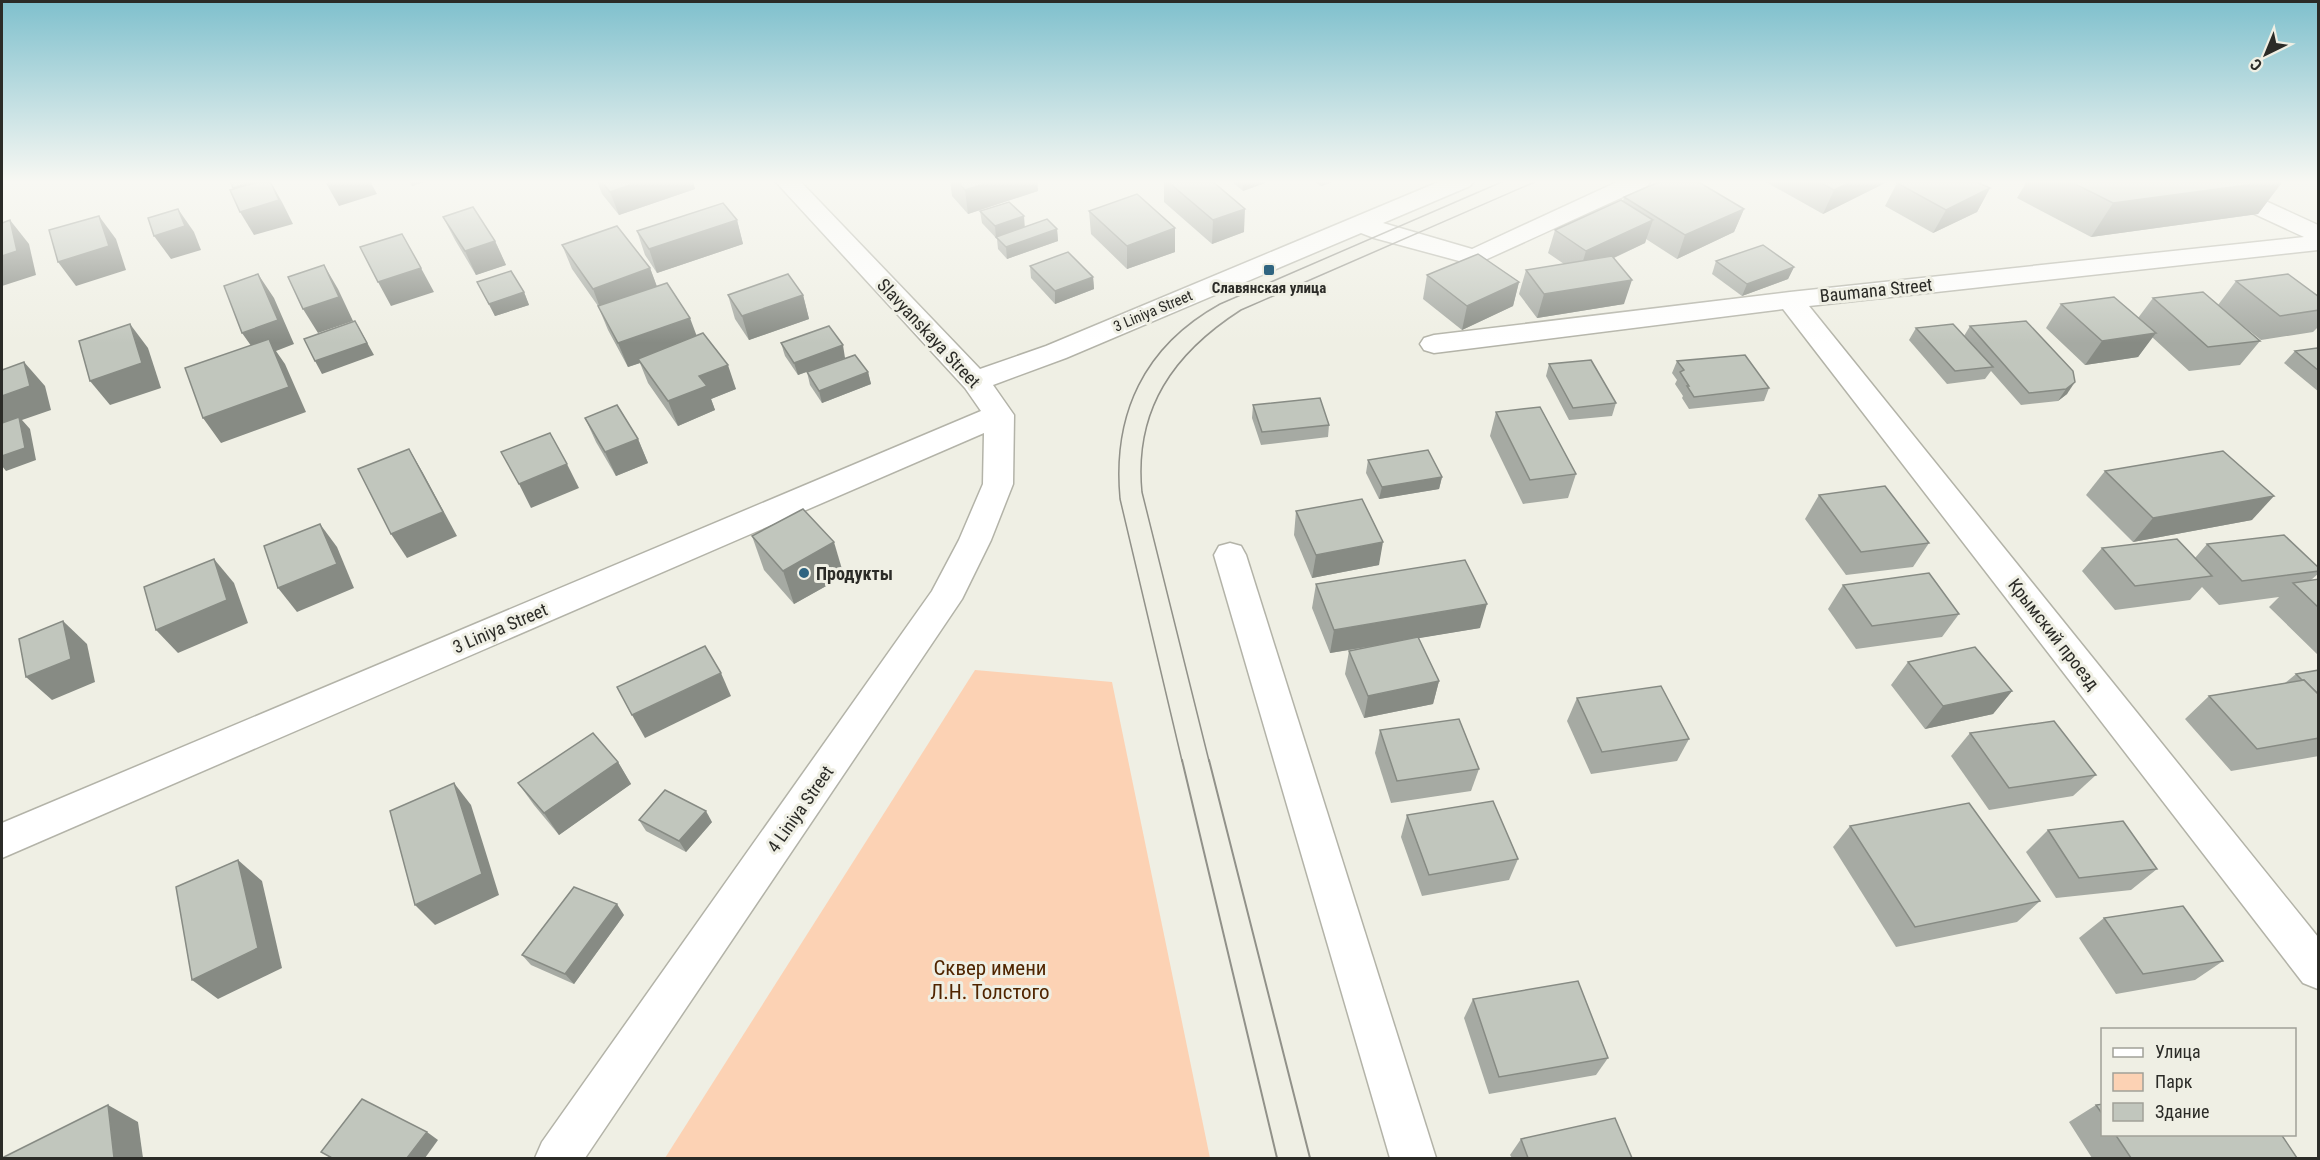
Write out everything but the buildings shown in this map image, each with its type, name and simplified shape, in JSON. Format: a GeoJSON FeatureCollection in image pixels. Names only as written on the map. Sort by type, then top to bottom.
{"type":"FeatureCollection","features":[{"type":"Feature","properties":{"kind":"street","name":"Slavyanskaya Street"},"geometry":{"type":"LineString","coordinates":[[838,235],[975,381],[1000,429]]}},
{"type":"Feature","properties":{"kind":"street","name":"3 Liniya Street"},"geometry":{"type":"LineString","coordinates":[[975,381],[1056,352],[1332,235]]}},
{"type":"Feature","properties":{"kind":"street"},"geometry":{"type":"LineString","coordinates":[[1391,235],[1474,257],[1521,235]]}},
{"type":"Feature","properties":{"kind":"street","name":"Baumana Street"},"geometry":{"type":"LineString","coordinates":[[1434,344],[1790,300],[2319,243]]}},
{"type":"Feature","properties":{"kind":"street","name":"Крымский проезд"},"geometry":{"type":"LineString","coordinates":[[1790,300],[2319,969]]}},
{"type":"Feature","properties":{"kind":"street","name":"3 Liniya Street"},"geometry":{"type":"LineString","coordinates":[[2,841],[1000,429]]}},
{"type":"Feature","properties":{"kind":"street","name":"4 Liniya Street"},"geometry":{"type":"LineString","coordinates":[[558,1158],[945,599],[975,540],[998,484],[1000,429]]}},
{"type":"Feature","properties":{"kind":"street"},"geometry":{"type":"LineString","coordinates":[[1230,555],[1413,1158]]}},
{"type":"Feature","properties":{"kind":"green space","name":"Сквер имени Л.Н. Толстого"},"geometry":{"type":"Polygon","coordinates":[[[975,670],[1112,682],[1210,1158],[665,1158],[975,670]]]}},
{"type":"Feature","properties":{"kind":"tram line"},"geometry":{"type":"LineString","coordinates":[[1182,761],[1120,499],[1119,468],[1128,411],[1138,385],[1153,362],[1171,340],[1194,321],[1220,304],[1379,235]]}},
{"type":"Feature","properties":{"kind":"tram line"},"geometry":{"type":"LineString","coordinates":[[1209,761],[1142,492],[1141,462],[1152,409],[1163,386],[1178,365],[1196,345],[1241,310],[1413,235]]}},
{"type":"Feature","properties":{"kind":"tram line"},"geometry":{"type":"LineString","coordinates":[[1182,760],[1277,1158]]}},
{"type":"Feature","properties":{"kind":"tram line"},"geometry":{"type":"LineString","coordinates":[[1209,760],[1310,1158]]}},
{"type":"Feature","properties":{"kind":"place","name":"Славянская улица"},"geometry":{"type":"Point","coordinates":[1269,270]}},
{"type":"Feature","properties":{"kind":"place","name":"Продукты"},"geometry":{"type":"Point","coordinates":[804,573]}}]}
